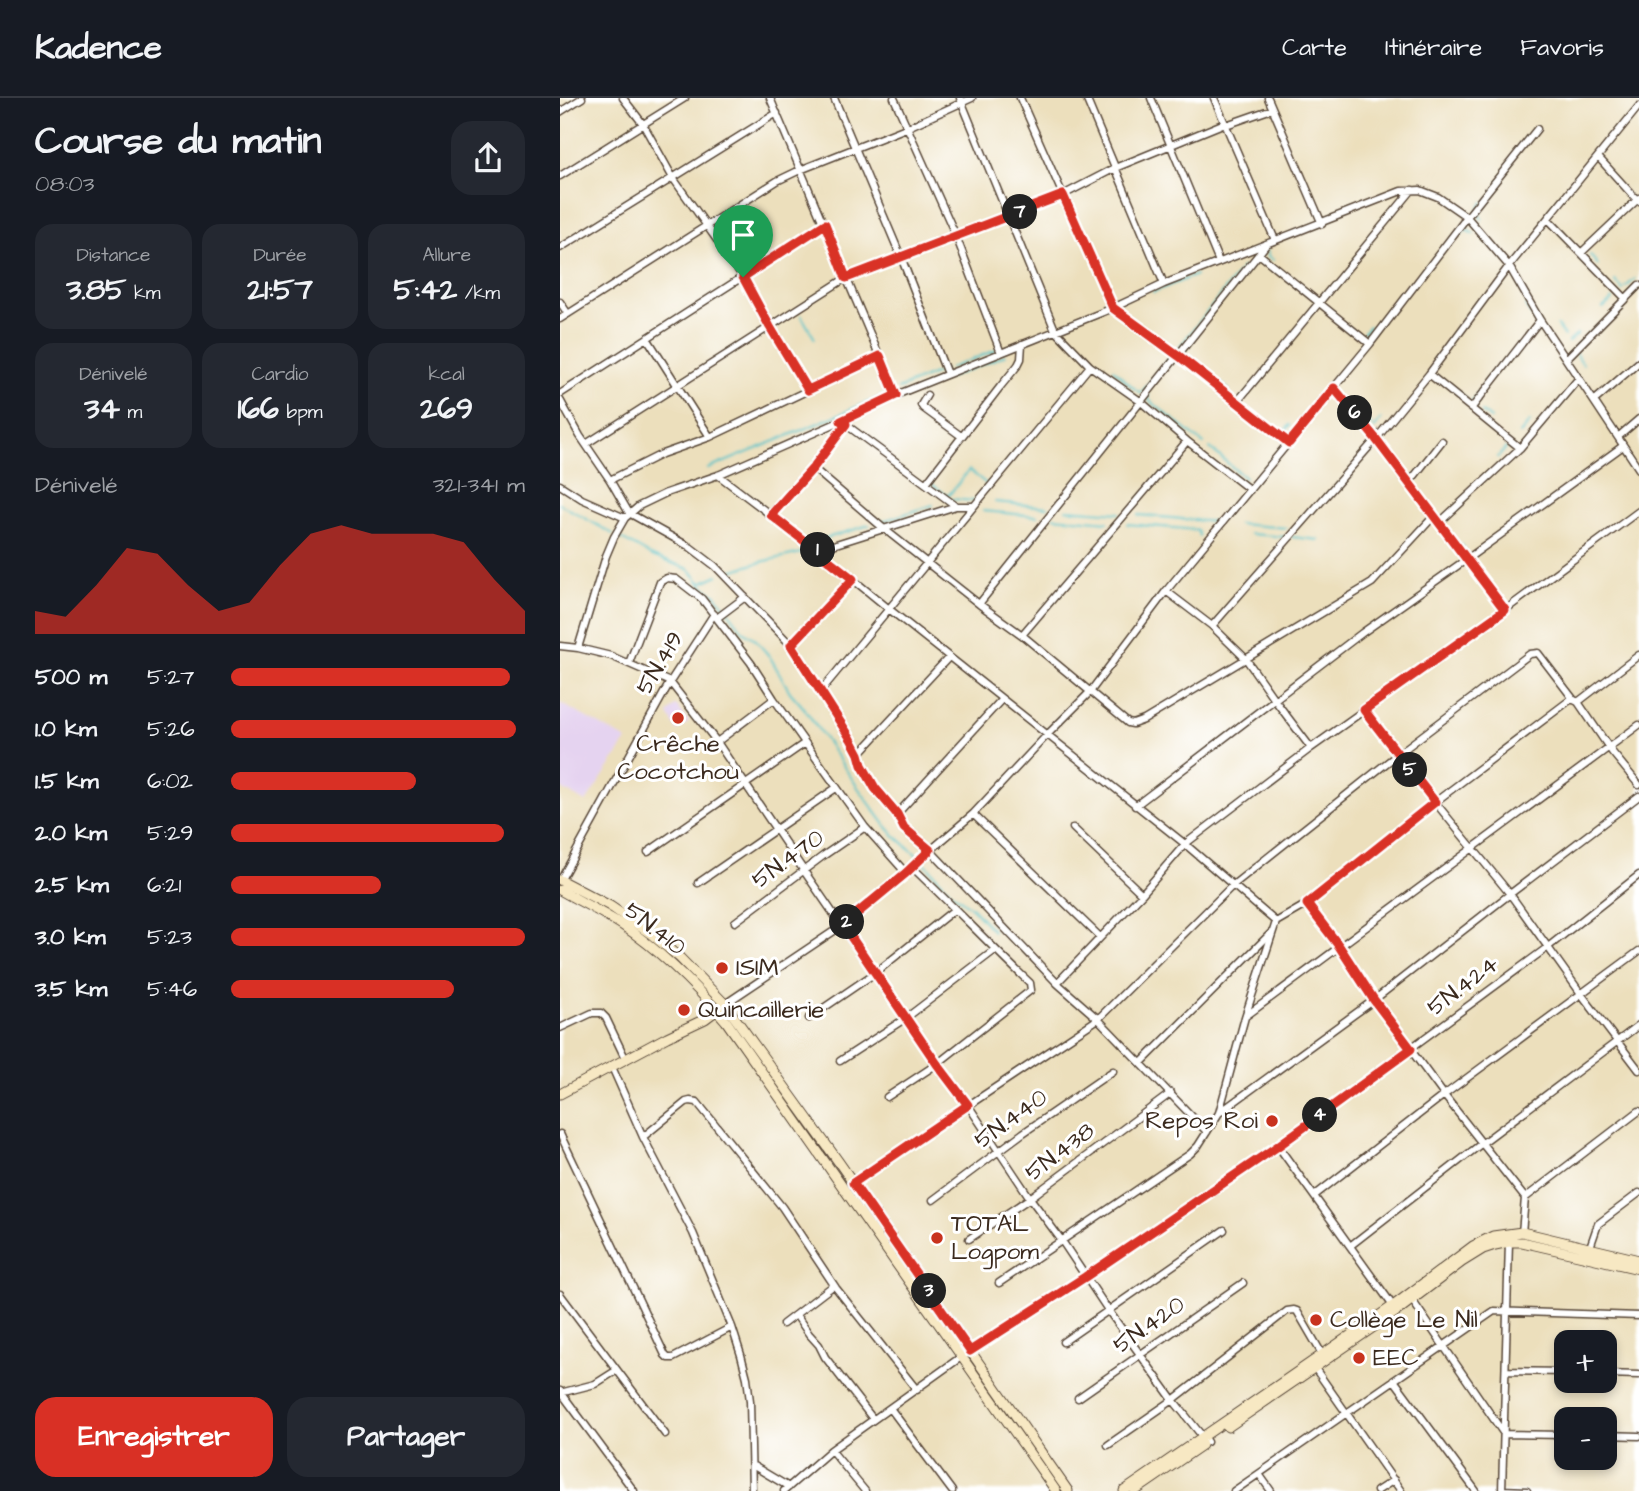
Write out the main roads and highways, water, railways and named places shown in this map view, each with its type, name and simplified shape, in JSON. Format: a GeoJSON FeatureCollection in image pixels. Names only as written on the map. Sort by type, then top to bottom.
{"type":"FeatureCollection","features":[{"type":"Feature","properties":{"kind":"main road"},"geometry":{"type":"LineString","coordinates":[[560,880],[610,906],[651,934],[680,958],[721,1007],[853,1183],[1056,1491]]}},
{"type":"Feature","properties":{"kind":"main road","name":"5N.410"},"geometry":{"type":"LineString","coordinates":[[560,890],[605,915],[646,943],[721,1007]]}},
{"type":"Feature","properties":{"kind":"main road"},"geometry":{"type":"LineString","coordinates":[[560,1094],[705,1019],[721,1007]]}},
{"type":"Feature","properties":{"kind":"main road"},"geometry":{"type":"LineString","coordinates":[[760,1061],[843,1189],[1068,1491]]}},
{"type":"Feature","properties":{"kind":"main road"},"geometry":{"type":"LineString","coordinates":[[1312,1365],[1322,1354],[1493,1236],[1522,1237],[1639,1269]]}},
{"type":"Feature","properties":{"kind":"main road"},"geometry":{"type":"LineString","coordinates":[[1135,1491],[1312,1365],[1412,1300],[1462,1262],[1483,1249],[1522,1237]]}},
{"type":"Feature","properties":{"kind":"main road"},"geometry":{"type":"LineString","coordinates":[[1588,1253],[1639,1260]]}},
{"type":"Feature","properties":{"kind":"main road"},"geometry":{"type":"LineString","coordinates":[[1124,1491],[1205,1440]]}},
{"type":"Feature","properties":{"kind":"waterway"},"geometry":{"type":"LineString","coordinates":[[1482,219],[1478,213],[1483,202]]}},
{"type":"Feature","properties":{"kind":"waterway"},"geometry":{"type":"LineString","coordinates":[[1462,234],[1466,229]]}},
{"type":"Feature","properties":{"kind":"waterway"},"geometry":{"type":"LineString","coordinates":[[1466,230],[1474,234]]}},
{"type":"Feature","properties":{"kind":"waterway"},"geometry":{"type":"LineString","coordinates":[[1267,250],[1268,256],[1273,260]]}},
{"type":"Feature","properties":{"kind":"waterway"},"geometry":{"type":"LineString","coordinates":[[1590,255],[1598,265]]}},
{"type":"Feature","properties":{"kind":"waterway"},"geometry":{"type":"LineString","coordinates":[[1176,351],[1243,267]]}},
{"type":"Feature","properties":{"kind":"waterway"},"geometry":{"type":"LineString","coordinates":[[1153,292],[1196,275]]}},
{"type":"Feature","properties":{"kind":"waterway"},"geometry":{"type":"LineString","coordinates":[[1626,287],[1635,279]]}},
{"type":"Feature","properties":{"kind":"waterway"},"geometry":{"type":"LineString","coordinates":[[1615,281],[1623,290]]}},
{"type":"Feature","properties":{"kind":"waterway"},"geometry":{"type":"LineString","coordinates":[[1603,308],[1613,299]]}},
{"type":"Feature","properties":{"kind":"waterway"},"geometry":{"type":"LineString","coordinates":[[1525,306],[1532,316]]}},
{"type":"Feature","properties":{"kind":"waterway"},"geometry":{"type":"LineString","coordinates":[[801,315],[815,339]]}},
{"type":"Feature","properties":{"kind":"waterway"},"geometry":{"type":"LineString","coordinates":[[1364,332],[1369,326]]}},
{"type":"Feature","properties":{"kind":"waterway"},"geometry":{"type":"LineString","coordinates":[[1557,326],[1564,336]]}},
{"type":"Feature","properties":{"kind":"waterway"},"geometry":{"type":"LineString","coordinates":[[1543,332],[1550,342]]}},
{"type":"Feature","properties":{"kind":"waterway"},"geometry":{"type":"LineString","coordinates":[[1568,342],[1577,334]]}},
{"type":"Feature","properties":{"kind":"waterway"},"geometry":{"type":"LineString","coordinates":[[950,368],[996,350]]}},
{"type":"Feature","properties":{"kind":"waterway"},"geometry":{"type":"LineString","coordinates":[[1575,352],[1583,364]]}},
{"type":"Feature","properties":{"kind":"waterway"},"geometry":{"type":"LineString","coordinates":[[1185,354],[1229,390]]}},
{"type":"Feature","properties":{"kind":"waterway"},"geometry":{"type":"LineString","coordinates":[[916,391],[1005,355]]}},
{"type":"Feature","properties":{"kind":"waterway"},"geometry":{"type":"LineString","coordinates":[[1137,390],[1141,393],[1172,355]]}},
{"type":"Feature","properties":{"kind":"waterway"},"geometry":{"type":"LineString","coordinates":[[1113,369],[1135,389]]}},
{"type":"Feature","properties":{"kind":"waterway"},"geometry":{"type":"LineString","coordinates":[[898,389],[944,370]]}},
{"type":"Feature","properties":{"kind":"waterway"},"geometry":{"type":"LineString","coordinates":[[1457,391],[1466,399]]}},
{"type":"Feature","properties":{"kind":"waterway"},"geometry":{"type":"LineString","coordinates":[[708,469],[893,392]]}},
{"type":"Feature","properties":{"kind":"waterway"},"geometry":{"type":"LineString","coordinates":[[1471,403],[1478,394]]}},
{"type":"Feature","properties":{"kind":"waterway"},"geometry":{"type":"LineString","coordinates":[[1149,395],[1149,400],[1204,444]]}},
{"type":"Feature","properties":{"kind":"waterway"},"geometry":{"type":"LineString","coordinates":[[863,414],[904,397]]}},
{"type":"Feature","properties":{"kind":"waterway"},"geometry":{"type":"LineString","coordinates":[[1482,412],[1491,419]]}},
{"type":"Feature","properties":{"kind":"waterway"},"geometry":{"type":"LineString","coordinates":[[1364,415],[1371,425]]}},
{"type":"Feature","properties":{"kind":"waterway"},"geometry":{"type":"LineString","coordinates":[[1374,429],[1381,419]]}},
{"type":"Feature","properties":{"kind":"waterway"},"geometry":{"type":"LineString","coordinates":[[1520,434],[1530,422]]}},
{"type":"Feature","properties":{"kind":"waterway"},"geometry":{"type":"LineString","coordinates":[[1283,433],[1290,425]]}},
{"type":"Feature","properties":{"kind":"waterway"},"geometry":{"type":"LineString","coordinates":[[1381,439],[1387,447]]}},
{"type":"Feature","properties":{"kind":"waterway"},"geometry":{"type":"LineString","coordinates":[[1210,448],[1245,478]]}},
{"type":"Feature","properties":{"kind":"waterway"},"geometry":{"type":"LineString","coordinates":[[1498,457],[1506,448]]}},
{"type":"Feature","properties":{"kind":"waterway"},"geometry":{"type":"LineString","coordinates":[[932,484],[948,496],[969,470],[989,486]]}},
{"type":"Feature","properties":{"kind":"waterway"},"geometry":{"type":"LineString","coordinates":[[952,499],[974,501]]}},
{"type":"Feature","properties":{"kind":"waterway"},"geometry":{"type":"LineString","coordinates":[[995,502],[1048,507]]}},
{"type":"Feature","properties":{"kind":"waterway"},"geometry":{"type":"LineString","coordinates":[[560,504],[613,534]]}},
{"type":"Feature","properties":{"kind":"waterway"},"geometry":{"type":"LineString","coordinates":[[883,521],[933,505]]}},
{"type":"Feature","properties":{"kind":"waterway"},"geometry":{"type":"LineString","coordinates":[[1066,509],[1119,513]]}},
{"type":"Feature","properties":{"kind":"waterway"},"geometry":{"type":"LineString","coordinates":[[983,511],[1037,516]]}},
{"type":"Feature","properties":{"kind":"waterway"},"geometry":{"type":"LineString","coordinates":[[1138,515],[1216,522]]}},
{"type":"Feature","properties":{"kind":"waterway"},"geometry":{"type":"LineString","coordinates":[[1054,517],[1108,522]]}},
{"type":"Feature","properties":{"kind":"waterway"},"geometry":{"type":"LineString","coordinates":[[1127,524],[1197,530],[1199,536]]}},
{"type":"Feature","properties":{"kind":"waterway"},"geometry":{"type":"LineString","coordinates":[[1238,524],[1287,528]]}},
{"type":"Feature","properties":{"kind":"waterway"},"geometry":{"type":"LineString","coordinates":[[817,541],[869,525]]}},
{"type":"Feature","properties":{"kind":"waterway"},"geometry":{"type":"LineString","coordinates":[[1250,534],[1287,537]]}},
{"type":"Feature","properties":{"kind":"waterway"},"geometry":{"type":"LineString","coordinates":[[618,537],[652,556],[689,569],[703,586],[716,595],[743,631],[755,639],[770,657],[790,692],[886,826],[918,856]]}},
{"type":"Feature","properties":{"kind":"waterway"},"geometry":{"type":"LineString","coordinates":[[1292,537],[1319,540]]}},
{"type":"Feature","properties":{"kind":"waterway"},"geometry":{"type":"LineString","coordinates":[[1462,545],[1466,552]]}},
{"type":"Feature","properties":{"kind":"waterway"},"geometry":{"type":"LineString","coordinates":[[728,572],[810,551]]}},
{"type":"Feature","properties":{"kind":"waterway"},"geometry":{"type":"LineString","coordinates":[[701,583],[718,575]]}},
{"type":"Feature","properties":{"kind":"waterway"},"geometry":{"type":"LineString","coordinates":[[922,860],[951,892],[972,908],[993,931]]}},
{"type":"Feature","properties":{"kind":"place","name":"Crêche Cocotchou"},"geometry":{"type":"Point","coordinates":[678,718]}},
{"type":"Feature","properties":{"kind":"place","name":"ISIM"},"geometry":{"type":"Point","coordinates":[722,968]}},
{"type":"Feature","properties":{"kind":"place","name":"Quincaillerie"},"geometry":{"type":"Point","coordinates":[684,1010]}},
{"type":"Feature","properties":{"kind":"place","name":"Repos Roi"},"geometry":{"type":"Point","coordinates":[1272,1121]}},
{"type":"Feature","properties":{"kind":"place","name":"TOTAL Logpom"},"geometry":{"type":"Point","coordinates":[937,1238]}},
{"type":"Feature","properties":{"kind":"place","name":"Collège Le Nil"},"geometry":{"type":"Point","coordinates":[1316,1320]}},
{"type":"Feature","properties":{"kind":"place","name":"EEC"},"geometry":{"type":"Point","coordinates":[1359,1358]}}]}
